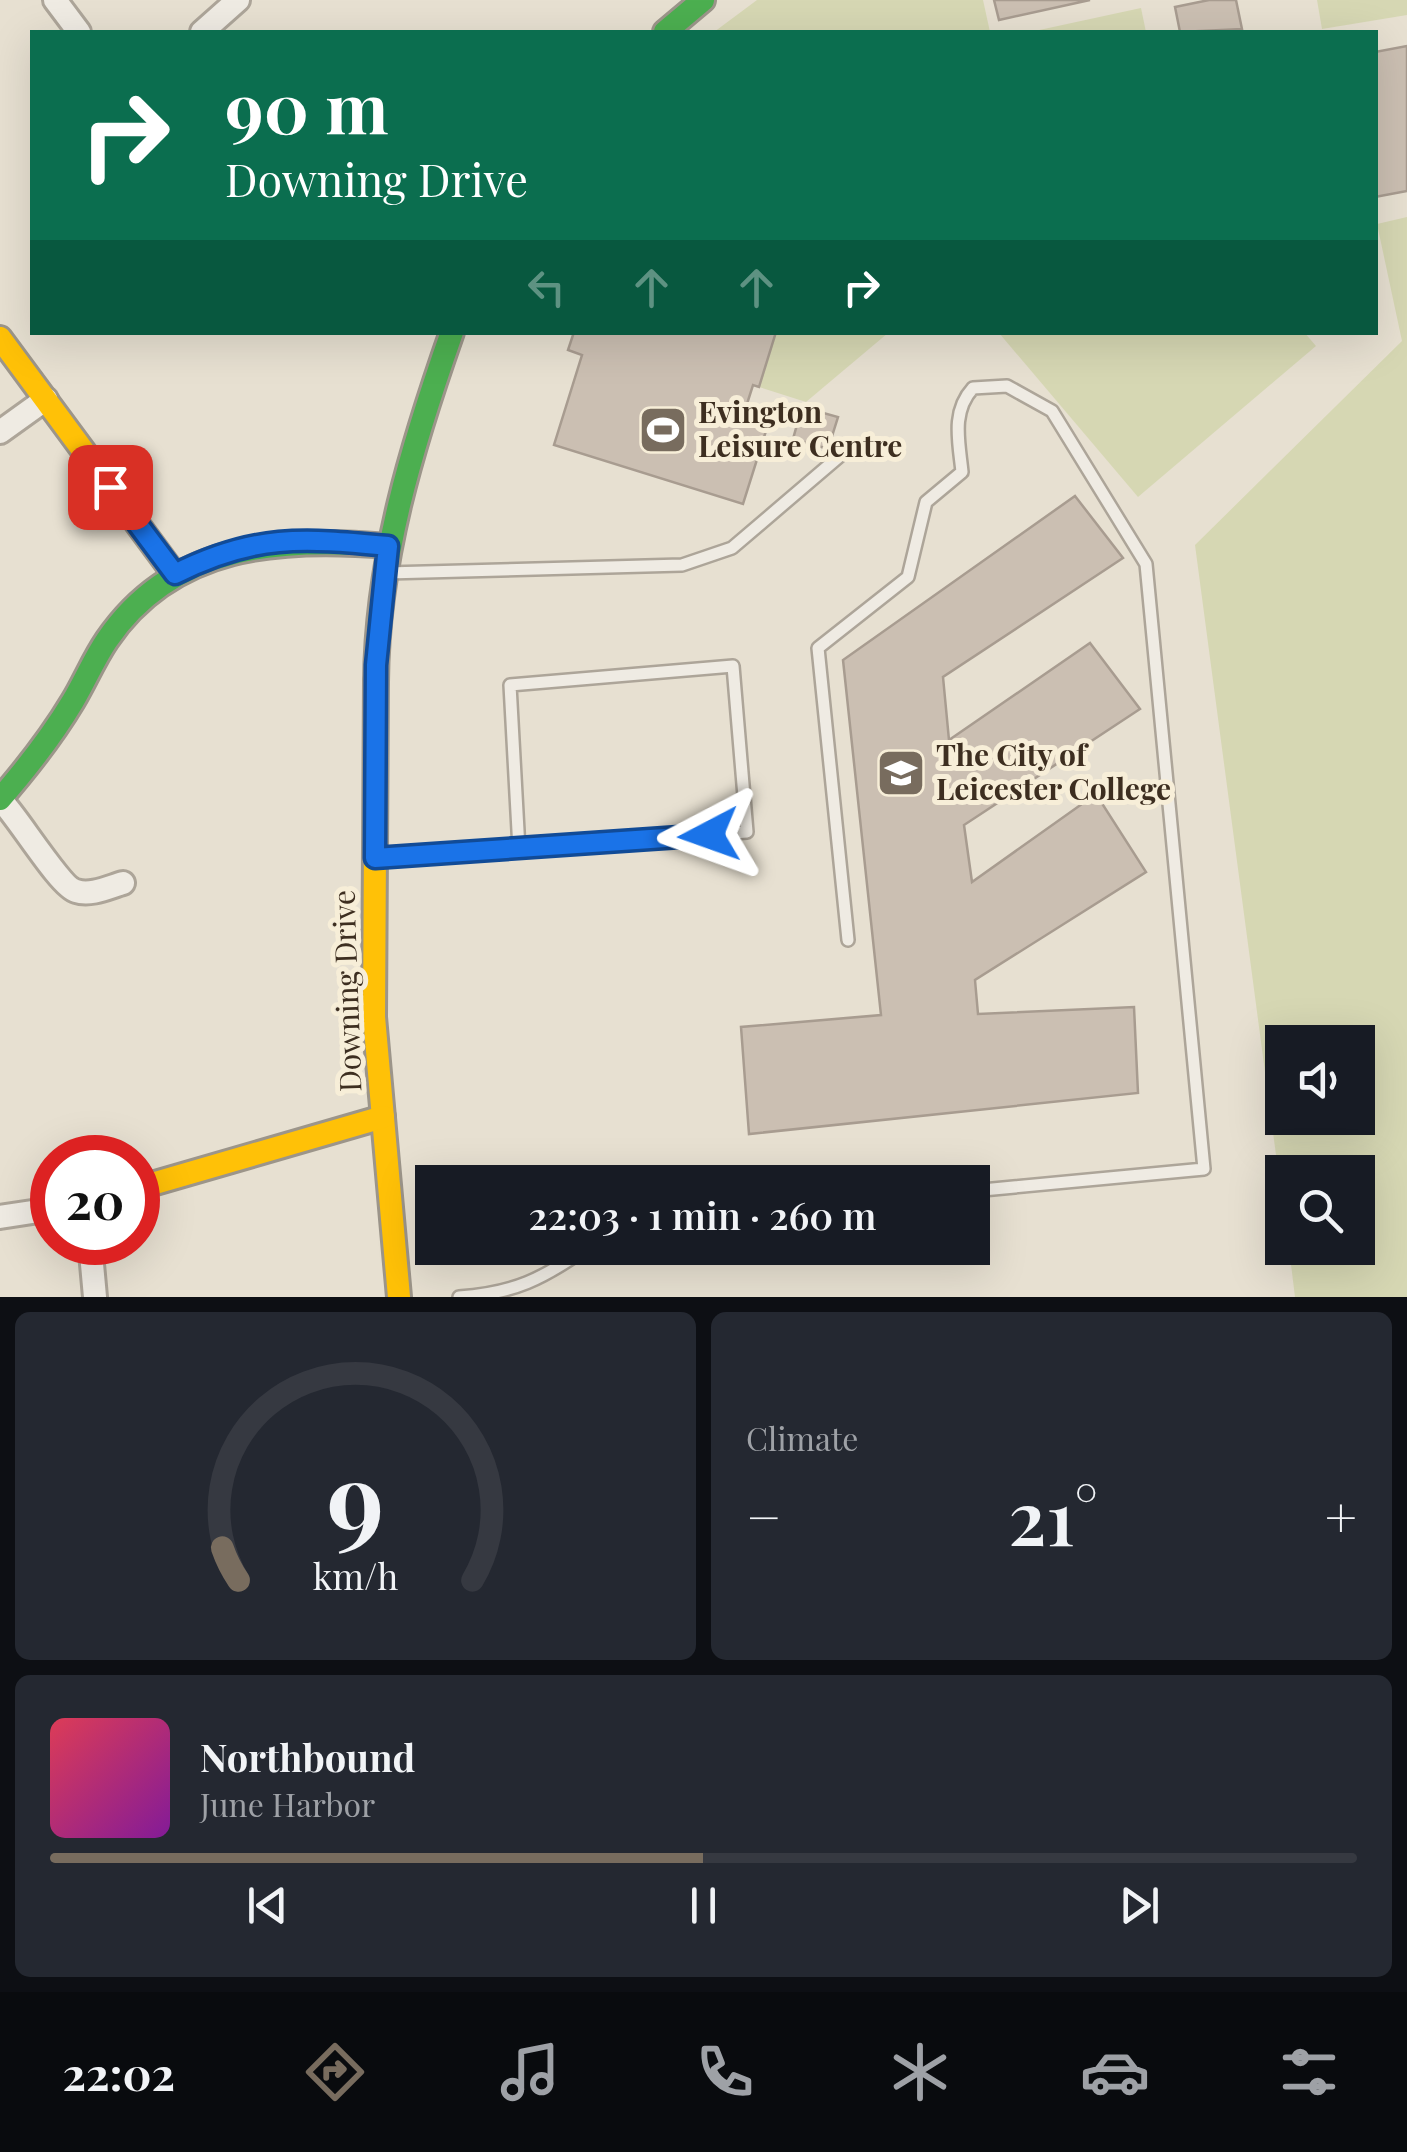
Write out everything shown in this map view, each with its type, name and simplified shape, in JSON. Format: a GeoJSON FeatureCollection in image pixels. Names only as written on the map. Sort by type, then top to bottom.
{"type":"FeatureCollection","features":[{"type":"Feature","properties":{"kind":"street"},"geometry":{"type":"LineString","coordinates":[[55,0],[78,30]]}},
{"type":"Feature","properties":{"kind":"street"},"geometry":{"type":"LineString","coordinates":[[204,30],[238,0]]}},
{"type":"Feature","properties":{"kind":"street"},"geometry":{"type":"LineString","coordinates":[[666,30],[703,0]]}},
{"type":"Feature","properties":{"kind":"street","name":"Downing Drive"},"geometry":{"type":"LineString","coordinates":[[399,1297],[374,1017],[376,665],[388,546],[414,438],[451,335]]}},
{"type":"Feature","properties":{"kind":"street"},"geometry":{"type":"LineString","coordinates":[[0,338],[175,574]]}},
{"type":"Feature","properties":{"kind":"street"},"geometry":{"type":"LineString","coordinates":[[0,432],[46,399]]}},
{"type":"Feature","properties":{"kind":"street"},"geometry":{"type":"LineString","coordinates":[[122,882],[95,892],[76,892],[60,880],[22,822],[0,799],[42,747],[110,635],[175,574],[250,543],[329,540],[388,546]]}},
{"type":"Feature","properties":{"kind":"street"},"geometry":{"type":"LineString","coordinates":[[160,1182],[383,1117]]}},
{"type":"Feature","properties":{"kind":"street"},"geometry":{"type":"LineString","coordinates":[[0,1217],[30,1212]]}},
{"type":"Feature","properties":{"kind":"street"},"geometry":{"type":"LineString","coordinates":[[92,1265],[95,1297]]}},
{"type":"Feature","properties":{"kind":"lane"},"geometry":{"type":"LineString","coordinates":[[848,940],[818,648],[908,577],[926,502],[962,472],[958,430],[961,401],[973,388],[1007,386],[1052,411],[1146,564],[1156,707],[1204,1169],[990,1190]]}},
{"type":"Feature","properties":{"kind":"lane"},"geometry":{"type":"LineString","coordinates":[[384,573],[682,565],[713,558],[732,548],[848,449]]}},
{"type":"Feature","properties":{"kind":"lane"},"geometry":{"type":"LineString","coordinates":[[375,858],[519,848],[747,832],[733,666],[510,685],[519,848]]}},
{"type":"Feature","properties":{"kind":"lane"},"geometry":{"type":"LineString","coordinates":[[459,1297],[517,1288],[551,1275],[564,1265]]}},
{"type":"Feature","properties":{"kind":"green space"},"geometry":{"type":"Polygon","coordinates":[[[757,0],[983,0],[990,30],[717,30],[757,0]]]}},
{"type":"Feature","properties":{"kind":"green space"},"geometry":{"type":"Polygon","coordinates":[[[1317,0],[1407,0],[1407,15],[1322,29],[1317,0]]]}},
{"type":"Feature","properties":{"kind":"green space"},"geometry":{"type":"Polygon","coordinates":[[[1141,8],[1146,30],[1039,30],[1141,8]]]}},
{"type":"Feature","properties":{"kind":"green space"},"geometry":{"type":"Polygon","coordinates":[[[1407,217],[1407,1297],[1295,1297],[1291,1265],[1375,1265],[1375,1155],[1276,1155],[1273,1135],[1375,1135],[1375,1025],[1265,1025],[1265,1072],[1195,545],[1402,341],[1378,224],[1407,217]]]}},
{"type":"Feature","properties":{"kind":"green space"},"geometry":{"type":"Polygon","coordinates":[[[775,335],[886,335],[806,402],[759,387],[775,335]]]}},
{"type":"Feature","properties":{"kind":"green space"},"geometry":{"type":"Polygon","coordinates":[[[1001,335],[1307,335],[1316,346],[1138,497],[1001,335]]]}},
{"type":"Feature","properties":{"kind":"building"},"geometry":{"type":"Polygon","coordinates":[[[994,0],[1090,0],[999,20],[994,0]]]}},
{"type":"Feature","properties":{"kind":"building"},"geometry":{"type":"Polygon","coordinates":[[[1209,0],[1236,0],[1242,29],[1180,30],[1175,7],[1209,0]]]}},
{"type":"Feature","properties":{"kind":"building"},"geometry":{"type":"Polygon","coordinates":[[[1407,46],[1407,191],[1378,196],[1378,51],[1407,46]]]}},
{"type":"Feature","properties":{"kind":"building","name":"Evington Leisure Centre"},"geometry":{"type":"Polygon","coordinates":[[[573,335],[775,335],[759,387],[753,385],[746,407],[771,415],[743,504],[554,445],[582,355],[568,350],[573,335]]]}},
{"type":"Feature","properties":{"kind":"building"},"geometry":{"type":"Polygon","coordinates":[[[802,407],[838,417],[828,449],[793,439],[802,407]]]}},
{"type":"Feature","properties":{"kind":"building"},"geometry":{"type":"Polygon","coordinates":[[[1075,496],[1123,558],[943,677],[949,740],[1090,643],[1140,709],[964,825],[972,882],[1096,794],[1146,872],[975,980],[978,1014],[1134,1007],[1138,1093],[749,1134],[741,1027],[881,1015],[843,660],[1075,496]]]}},
{"type":"Feature","properties":{"kind":"traffic: fast"},"geometry":{"type":"LineString","coordinates":[[667,30],[703,0]]}},
{"type":"Feature","properties":{"kind":"traffic: fast"},"geometry":{"type":"LineString","coordinates":[[376,682],[383,592],[399,504],[451,335]]}},
{"type":"Feature","properties":{"kind":"traffic: fast"},"geometry":{"type":"LineString","coordinates":[[0,799],[57,727],[107,640],[134,608],[164,583],[197,565],[269,546],[388,546]]}},
{"type":"Feature","properties":{"kind":"traffic: slow"},"geometry":{"type":"LineString","coordinates":[[0,338],[175,575]]}},
{"type":"Feature","properties":{"kind":"traffic: slow"},"geometry":{"type":"LineString","coordinates":[[376,682],[374,1017],[399,1297]]}},
{"type":"Feature","properties":{"kind":"traffic: slow"},"geometry":{"type":"LineString","coordinates":[[160,1182],[383,1117]]}},
{"type":"Feature","properties":{"kind":"place","name":"Evington Leisure Centre"},"geometry":{"type":"Point","coordinates":[663,430]}},
{"type":"Feature","properties":{"kind":"place","name":"The City of Leicester College"},"geometry":{"type":"Point","coordinates":[901,773]}},
{"type":"Feature","properties":{"kind":"route"},"geometry":{"type":"LineString","coordinates":[[110,487],[175,574],[250,543],[329,540],[388,546],[376,665],[375,858],[709,835]]}}]}
